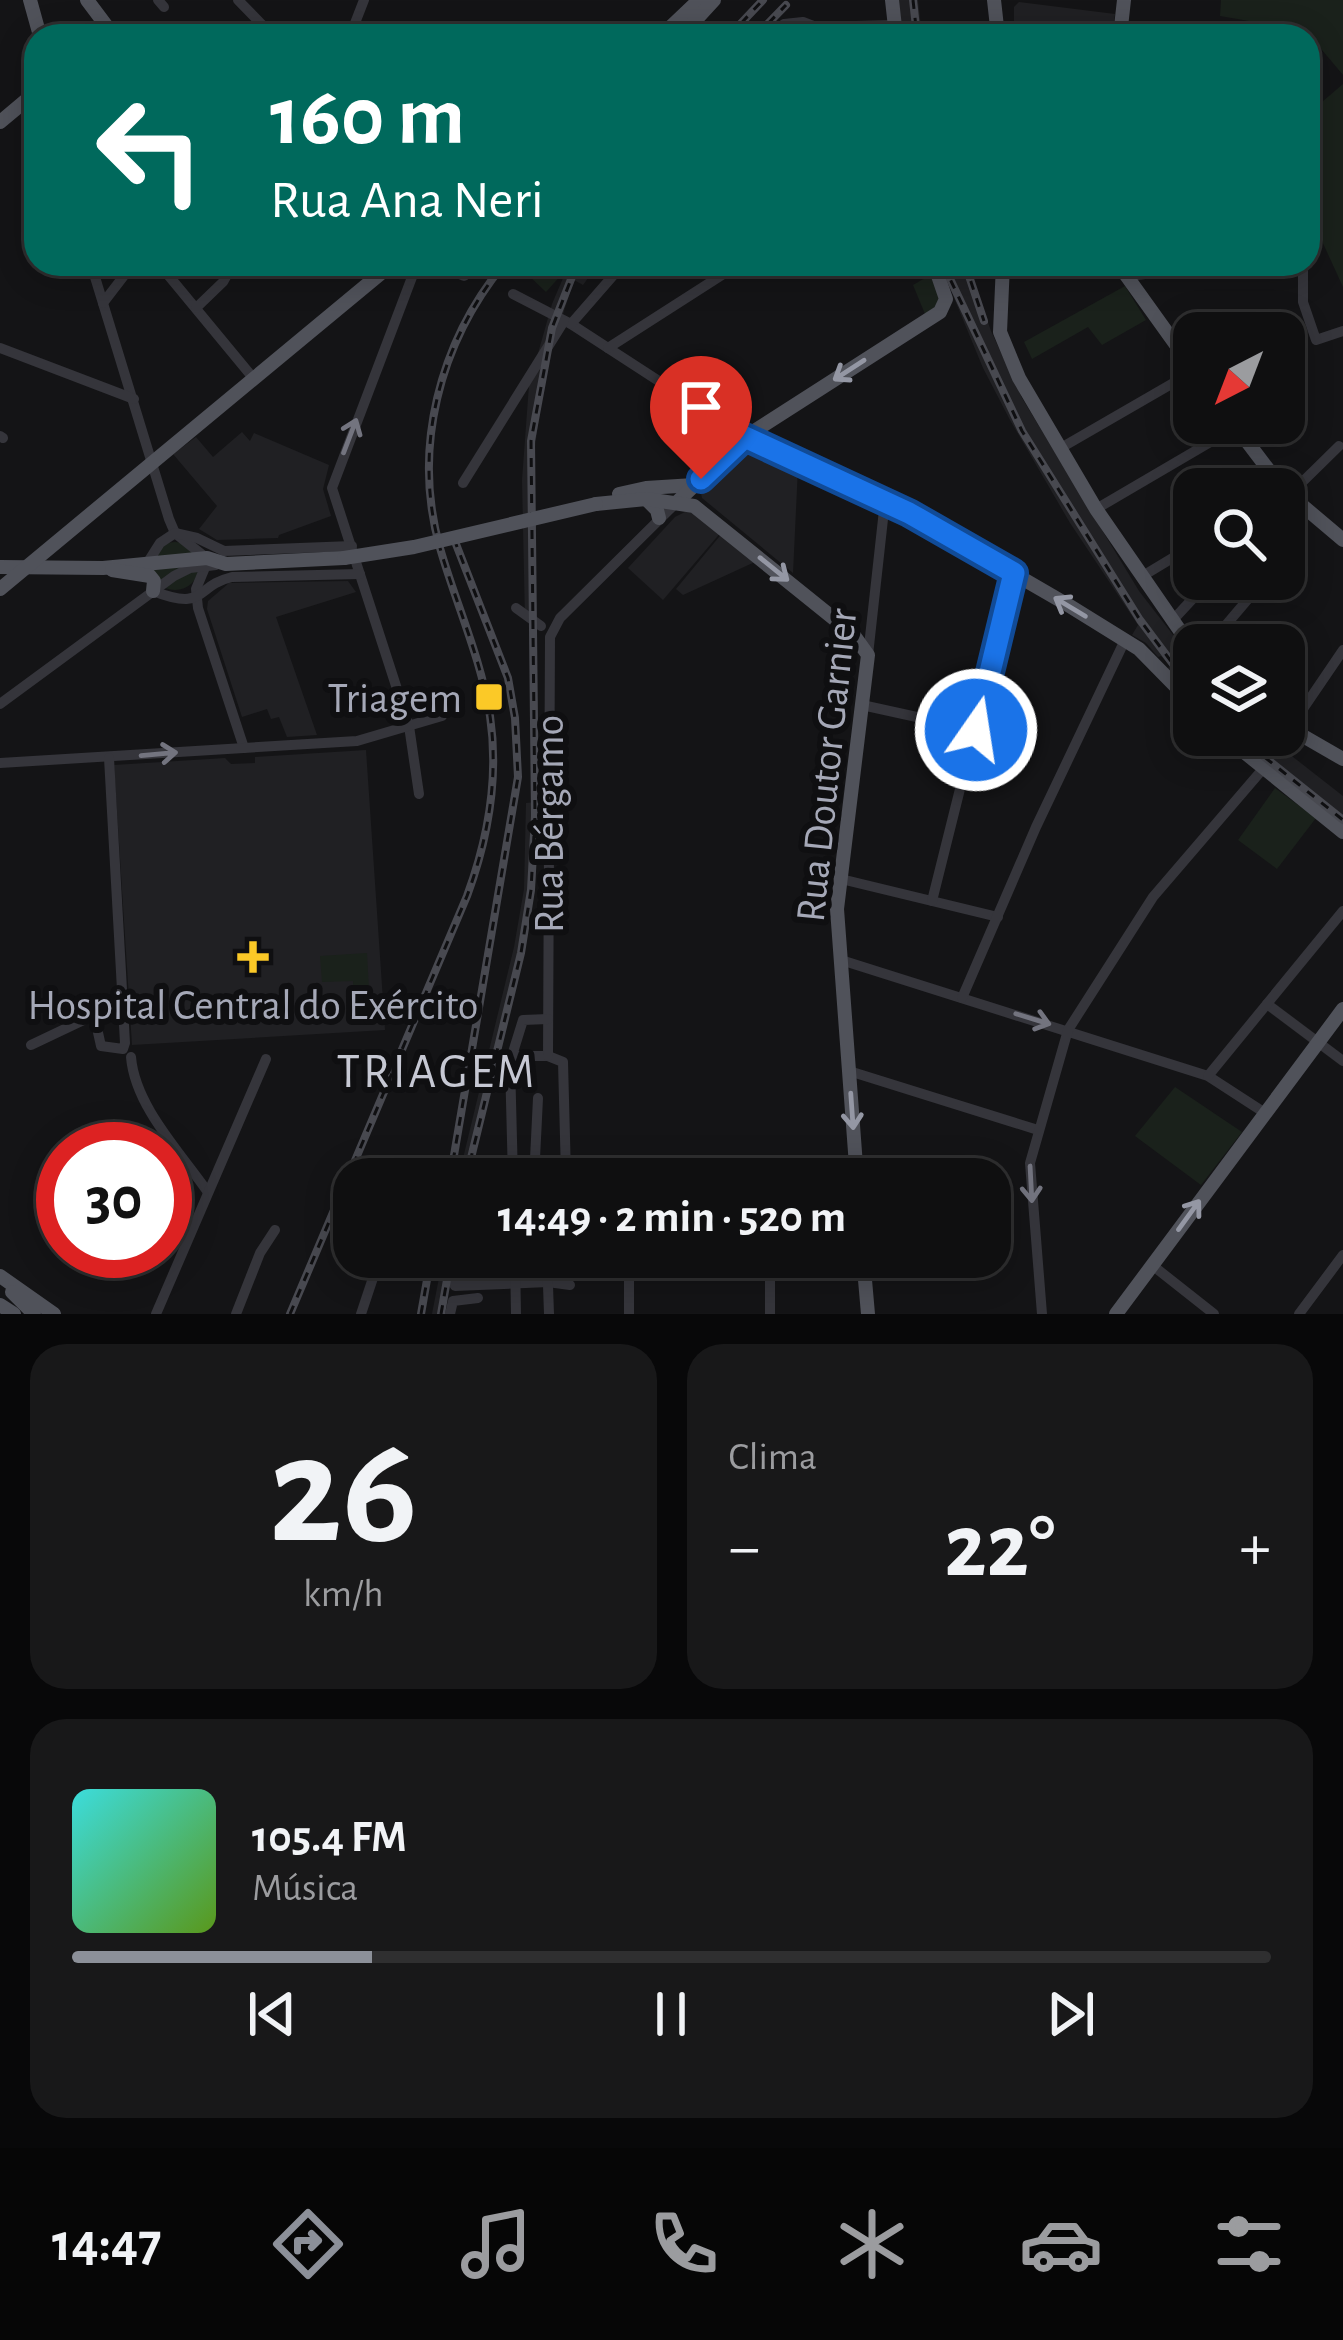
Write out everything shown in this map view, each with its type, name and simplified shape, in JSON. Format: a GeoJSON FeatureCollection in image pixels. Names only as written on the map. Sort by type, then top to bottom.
{"type":"FeatureCollection","features":[{"type":"Feature","properties":{"kind":"main road"},"geometry":{"type":"LineString","coordinates":[[86,0],[105,24]]}},
{"type":"Feature","properties":{"kind":"main road"},"geometry":{"type":"LineString","coordinates":[[674,24],[699,0]]}},
{"type":"Feature","properties":{"kind":"main road"},"geometry":{"type":"LineString","coordinates":[[692,24],[714,0]]}},
{"type":"Feature","properties":{"kind":"main road"},"geometry":{"type":"LineString","coordinates":[[0,122],[24,100]]}},
{"type":"Feature","properties":{"kind":"main road"},"geometry":{"type":"LineString","coordinates":[[0,589],[378,276]]}},
{"type":"Feature","properties":{"kind":"main road"},"geometry":{"type":"LineString","coordinates":[[676,502],[745,437],[945,305],[937,276]]}},
{"type":"Feature","properties":{"kind":"main road"},"geometry":{"type":"LineString","coordinates":[[1002,276],[998,320],[1011,361],[1096,509],[1174,624]]}},
{"type":"Feature","properties":{"kind":"main road"},"geometry":{"type":"LineString","coordinates":[[1127,276],[1173,340]]}},
{"type":"Feature","properties":{"kind":"main road"},"geometry":{"type":"LineString","coordinates":[[745,437],[886,501],[1014,573],[1125,640],[1173,684]]}},
{"type":"Feature","properties":{"kind":"main road"},"geometry":{"type":"LineString","coordinates":[[103,568],[204,554],[226,564],[414,548],[646,488],[694,485]]}},
{"type":"Feature","properties":{"kind":"main road"},"geometry":{"type":"LineString","coordinates":[[694,485],[694,506]]}},
{"type":"Feature","properties":{"kind":"main road"},"geometry":{"type":"LineString","coordinates":[[600,503],[646,499],[694,506],[839,622],[862,642],[868,655]]}},
{"type":"Feature","properties":{"kind":"main road"},"geometry":{"type":"LineString","coordinates":[[646,499],[658,510],[659,518]]}},
{"type":"Feature","properties":{"kind":"main road"},"geometry":{"type":"LineString","coordinates":[[1305,509],[1343,540]]}},
{"type":"Feature","properties":{"kind":"main road"},"geometry":{"type":"LineString","coordinates":[[0,567],[103,568],[150,576],[153,591]]}},
{"type":"Feature","properties":{"kind":"main road"},"geometry":{"type":"LineString","coordinates":[[0,577],[0,589]]}},
{"type":"Feature","properties":{"kind":"main road","name":"Rua Doutor Garnier"},"geometry":{"type":"LineString","coordinates":[[855,1158],[837,909],[868,655]]}},
{"type":"Feature","properties":{"kind":"main road"},"geometry":{"type":"LineString","coordinates":[[1305,737],[1343,759]]}},
{"type":"Feature","properties":{"kind":"main road"},"geometry":{"type":"LineString","coordinates":[[1246,756],[1343,832]]}},
{"type":"Feature","properties":{"kind":"main road"},"geometry":{"type":"LineString","coordinates":[[1120,1312],[1343,1009]]}},
{"type":"Feature","properties":{"kind":"main road"},"geometry":{"type":"LineString","coordinates":[[0,1277],[34,1314]]}},
{"type":"Feature","properties":{"kind":"main road"},"geometry":{"type":"LineString","coordinates":[[0,1277],[54,1314]]}},
{"type":"Feature","properties":{"kind":"main road"},"geometry":{"type":"LineString","coordinates":[[865,1278],[868,1314]]}},
{"type":"Feature","properties":{"kind":"main road"},"geometry":{"type":"LineString","coordinates":[[0,1305],[14,1314]]}},
{"type":"Feature","properties":{"kind":"street"},"geometry":{"type":"LineString","coordinates":[[1109,0],[1124,0]]}},
{"type":"Feature","properties":{"kind":"street"},"geometry":{"type":"LineString","coordinates":[[95,276],[175,533],[204,554]]}},
{"type":"Feature","properties":{"kind":"street"},"geometry":{"type":"LineString","coordinates":[[103,303],[124,276]]}},
{"type":"Feature","properties":{"kind":"street"},"geometry":{"type":"LineString","coordinates":[[169,276],[254,379]]}},
{"type":"Feature","properties":{"kind":"street"},"geometry":{"type":"LineString","coordinates":[[196,308],[226,276]]}},
{"type":"Feature","properties":{"kind":"street"},"geometry":{"type":"LineString","coordinates":[[412,276],[333,479],[333,495],[348,552],[360,574],[410,726],[419,794]]}},
{"type":"Feature","properties":{"kind":"street"},"geometry":{"type":"LineString","coordinates":[[464,483],[567,323],[612,276]]}},
{"type":"Feature","properties":{"kind":"street"},"geometry":{"type":"LineString","coordinates":[[608,347],[720,276]]}},
{"type":"Feature","properties":{"kind":"street"},"geometry":{"type":"LineString","coordinates":[[1303,276],[1303,302],[1316,340],[1343,331]]}},
{"type":"Feature","properties":{"kind":"street"},"geometry":{"type":"LineString","coordinates":[[513,294],[608,347],[745,437]]}},
{"type":"Feature","properties":{"kind":"street"},"geometry":{"type":"LineString","coordinates":[[0,347],[134,399]]}},
{"type":"Feature","properties":{"kind":"street"},"geometry":{"type":"LineString","coordinates":[[1059,449],[1173,382]]}},
{"type":"Feature","properties":{"kind":"street"},"geometry":{"type":"LineString","coordinates":[[1096,509],[1203,444]]}},
{"type":"Feature","properties":{"kind":"street"},"geometry":{"type":"LineString","coordinates":[[1305,476],[1339,446]]}},
{"type":"Feature","properties":{"kind":"street","name":"Rua Doutor Garnier"},"geometry":{"type":"LineString","coordinates":[[868,655],[886,501]]}},
{"type":"Feature","properties":{"kind":"street"},"geometry":{"type":"LineString","coordinates":[[547,628],[676,502]]}},
{"type":"Feature","properties":{"kind":"street"},"geometry":{"type":"LineString","coordinates":[[148,562],[155,549],[175,533]]}},
{"type":"Feature","properties":{"kind":"street"},"geometry":{"type":"LineString","coordinates":[[0,704],[204,554],[348,552]]}},
{"type":"Feature","properties":{"kind":"street"},"geometry":{"type":"LineString","coordinates":[[204,554],[196,598],[244,748]]}},
{"type":"Feature","properties":{"kind":"street"},"geometry":{"type":"LineString","coordinates":[[1141,577],[1173,557]]}},
{"type":"Feature","properties":{"kind":"street"},"geometry":{"type":"LineString","coordinates":[[932,901],[1014,573]]}},
{"type":"Feature","properties":{"kind":"street"},"geometry":{"type":"LineString","coordinates":[[153,591],[178,599],[196,598],[232,577],[360,574]]}},
{"type":"Feature","properties":{"kind":"street"},"geometry":{"type":"LineString","coordinates":[[1172,621],[1192,600]]}},
{"type":"Feature","properties":{"kind":"street"},"geometry":{"type":"LineString","coordinates":[[1226,624],[1246,600]]}},
{"type":"Feature","properties":{"kind":"street"},"geometry":{"type":"LineString","coordinates":[[516,608],[547,628]]}},
{"type":"Feature","properties":{"kind":"street"},"geometry":{"type":"LineString","coordinates":[[522,623],[547,628]]}},
{"type":"Feature","properties":{"kind":"street","name":"Rua Bérgamo"},"geometry":{"type":"LineString","coordinates":[[547,628],[548,1056]]}},
{"type":"Feature","properties":{"kind":"street"},"geometry":{"type":"LineString","coordinates":[[962,998],[1125,640]]}},
{"type":"Feature","properties":{"kind":"street"},"geometry":{"type":"LineString","coordinates":[[1305,702],[1343,650]]}},
{"type":"Feature","properties":{"kind":"street"},"geometry":{"type":"LineString","coordinates":[[862,705],[976,730]]}},
{"type":"Feature","properties":{"kind":"street"},"geometry":{"type":"LineString","coordinates":[[0,763],[357,742],[442,716]]}},
{"type":"Feature","properties":{"kind":"street"},"geometry":{"type":"LineString","coordinates":[[31,1045],[90,1017],[95,1019],[97,1042],[105,1048],[123,1049],[126,1036],[109,758]]}},
{"type":"Feature","properties":{"kind":"street"},"geometry":{"type":"LineString","coordinates":[[1042,1314],[1030,1179],[1038,1130],[1068,1030],[1153,897],[1262,770]]}},
{"type":"Feature","properties":{"kind":"street"},"geometry":{"type":"LineString","coordinates":[[841,879],[998,917]]}},
{"type":"Feature","properties":{"kind":"street"},"geometry":{"type":"LineString","coordinates":[[1208,1076],[1343,911]]}},
{"type":"Feature","properties":{"kind":"street"},"geometry":{"type":"LineString","coordinates":[[841,960],[1208,1076],[1265,1113]]}},
{"type":"Feature","properties":{"kind":"street"},"geometry":{"type":"LineString","coordinates":[[1268,1004],[1343,1061]]}},
{"type":"Feature","properties":{"kind":"street"},"geometry":{"type":"LineString","coordinates":[[512,1158],[511,1056],[524,1020],[548,1019]]}},
{"type":"Feature","properties":{"kind":"street"},"geometry":{"type":"LineString","coordinates":[[511,1056],[548,1056],[562,1062],[564,1158]]}},
{"type":"Feature","properties":{"kind":"street"},"geometry":{"type":"LineString","coordinates":[[131,1057],[132,1073],[144,1100],[207,1191]]}},
{"type":"Feature","properties":{"kind":"street"},"geometry":{"type":"LineString","coordinates":[[156,1314],[266,1059]]}},
{"type":"Feature","properties":{"kind":"street"},"geometry":{"type":"LineString","coordinates":[[849,1071],[1038,1130]]}},
{"type":"Feature","properties":{"kind":"street"},"geometry":{"type":"LineString","coordinates":[[535,1158],[538,1097]]}},
{"type":"Feature","properties":{"kind":"street"},"geometry":{"type":"LineString","coordinates":[[236,1314],[260,1253],[275,1230]]}},
{"type":"Feature","properties":{"kind":"street"},"geometry":{"type":"LineString","coordinates":[[1299,1314],[1343,1255]]}},
{"type":"Feature","properties":{"kind":"street"},"geometry":{"type":"LineString","coordinates":[[1152,1265],[1214,1314]]}},
{"type":"Feature","properties":{"kind":"street"},"geometry":{"type":"LineString","coordinates":[[361,1314],[373,1278]]}},
{"type":"Feature","properties":{"kind":"street"},"geometry":{"type":"LineString","coordinates":[[453,1278],[452,1283],[476,1292]]}},
{"type":"Feature","properties":{"kind":"street"},"geometry":{"type":"LineString","coordinates":[[515,1278],[516,1314]]}},
{"type":"Feature","properties":{"kind":"street"},"geometry":{"type":"LineString","coordinates":[[548,1278],[549,1314]]}},
{"type":"Feature","properties":{"kind":"street"},"geometry":{"type":"LineString","coordinates":[[628,1278],[629,1314]]}},
{"type":"Feature","properties":{"kind":"street"},"geometry":{"type":"LineString","coordinates":[[770,1278],[770,1314]]}},
{"type":"Feature","properties":{"kind":"street"},"geometry":{"type":"LineString","coordinates":[[450,1314],[454,1301],[476,1292],[515,1284],[570,1285]]}},
{"type":"Feature","properties":{"kind":"street"},"geometry":{"type":"LineString","coordinates":[[476,1292],[481,1314]]}},
{"type":"Feature","properties":{"kind":"shaded area"},"geometry":{"type":"Polygon","coordinates":[[[898,0],[918,0],[921,24],[901,24],[898,0]]]}},
{"type":"Feature","properties":{"kind":"shaded area"},"geometry":{"type":"Polygon","coordinates":[[[1221,0],[1343,0],[1343,75],[1320,48],[1320,24],[1266,24],[1220,16],[1221,0]]]}},
{"type":"Feature","properties":{"kind":"shaded area"},"geometry":{"type":"Polygon","coordinates":[[[1019,2],[1115,14],[1114,24],[1014,24],[1014,7],[1019,2]]]}},
{"type":"Feature","properties":{"kind":"shaded area"},"geometry":{"type":"Polygon","coordinates":[[[1343,84],[1343,287],[1320,237],[1322,102],[1343,84]]]}},
{"type":"Feature","properties":{"kind":"shaded area"},"geometry":{"type":"Polygon","coordinates":[[[529,276],[560,276],[546,292],[529,276]]]}},
{"type":"Feature","properties":{"kind":"shaded area"},"geometry":{"type":"Polygon","coordinates":[[[564,276],[589,276],[583,285],[574,280],[546,367],[533,461],[534,620],[525,620],[522,480],[529,385],[564,276]]]}},
{"type":"Feature","properties":{"kind":"shaded area"},"geometry":{"type":"Polygon","coordinates":[[[933,276],[942,302],[925,314],[913,285],[933,276]]]}},
{"type":"Feature","properties":{"kind":"shaded area"},"geometry":{"type":"Polygon","coordinates":[[[945,276],[972,276],[1022,398],[1139,591],[1173,635],[1173,675],[1161,656],[1132,635],[1138,625],[1070,523],[1010,420],[945,276]]]}},
{"type":"Feature","properties":{"kind":"shaded area"},"geometry":{"type":"Polygon","coordinates":[[[1125,286],[1146,320],[1102,345],[1088,327],[1032,359],[1024,342],[1125,286]]]}},
{"type":"Feature","properties":{"kind":"shaded area"},"geometry":{"type":"Polygon","coordinates":[[[242,432],[250,441],[254,433],[329,465],[323,489],[331,516],[278,538],[217,540],[199,529],[217,506],[173,454],[196,437],[213,457],[242,432]]]}},
{"type":"Feature","properties":{"kind":"shaded area"},"geometry":{"type":"Polygon","coordinates":[[[754,444],[798,467],[793,573],[702,498],[701,493],[754,444]]]}},
{"type":"Feature","properties":{"kind":"shaded area"},"geometry":{"type":"Polygon","coordinates":[[[693,508],[722,531],[663,600],[628,568],[675,517],[693,508]]]}},
{"type":"Feature","properties":{"kind":"shaded area"},"geometry":{"type":"Polygon","coordinates":[[[724,531],[757,561],[683,595],[676,589],[724,531]]]}},
{"type":"Feature","properties":{"kind":"shaded area"},"geometry":{"type":"Polygon","coordinates":[[[175,542],[192,549],[199,566],[192,583],[175,590],[158,583],[151,566],[158,549],[175,542]]]}},
{"type":"Feature","properties":{"kind":"shaded area"},"geometry":{"type":"Polygon","coordinates":[[[348,581],[356,592],[276,617],[317,735],[287,737],[279,717],[271,719],[267,709],[242,717],[208,601],[229,583],[348,581]]]}},
{"type":"Feature","properties":{"kind":"shaded area","name":"Hospital Central do Exército"},"geometry":{"type":"Polygon","coordinates":[[[366,750],[385,1030],[132,1045],[114,765],[225,758],[231,764],[255,763],[255,757],[366,750]]]}},
{"type":"Feature","properties":{"kind":"shaded area"},"geometry":{"type":"Polygon","coordinates":[[[1258,756],[1292,756],[1343,796],[1343,825],[1258,756]]]}},
{"type":"Feature","properties":{"kind":"shaded area"},"geometry":{"type":"Polygon","coordinates":[[[1275,788],[1316,818],[1277,869],[1238,840],[1275,788]]]}},
{"type":"Feature","properties":{"kind":"shaded area"},"geometry":{"type":"Polygon","coordinates":[[[537,802],[535,889],[524,952],[474,1158],[463,1158],[514,947],[524,889],[526,803],[537,802]]]}},
{"type":"Feature","properties":{"kind":"shaded area"},"geometry":{"type":"Polygon","coordinates":[[[367,953],[370,1009],[354,1009],[353,981],[322,982],[320,956],[367,953]]]}},
{"type":"Feature","properties":{"kind":"shaded area"},"geometry":{"type":"Polygon","coordinates":[[[1175,1087],[1242,1132],[1201,1185],[1135,1136],[1175,1087]]]}},
{"type":"Feature","properties":{"kind":"shaded area"},"geometry":{"type":"Polygon","coordinates":[[[439,1278],[451,1278],[444,1314],[432,1314],[439,1278]]]}},
{"type":"Feature","properties":{"kind":"railway"},"geometry":{"type":"LineString","coordinates":[[740,24],[763,0]]}},
{"type":"Feature","properties":{"kind":"railway"},"geometry":{"type":"LineString","coordinates":[[913,0],[916,24]]}},
{"type":"Feature","properties":{"kind":"railway"},"geometry":{"type":"LineString","coordinates":[[768,24],[786,5]]}},
{"type":"Feature","properties":{"kind":"railway"},"geometry":{"type":"LineString","coordinates":[[290,1314],[467,896],[486,830],[493,762],[490,716],[440,548],[429,473],[437,398],[448,362],[495,276]]}},
{"type":"Feature","properties":{"kind":"railway"},"geometry":{"type":"LineString","coordinates":[[471,1158],[521,953],[531,890],[535,816],[531,441],[552,328],[572,276]]}},
{"type":"Feature","properties":{"kind":"railway"},"geometry":{"type":"LineString","coordinates":[[949,276],[1022,431],[1140,620],[1173,664]]}},
{"type":"Feature","properties":{"kind":"railway"},"geometry":{"type":"LineString","coordinates":[[969,276],[984,321]]}},
{"type":"Feature","properties":{"kind":"railway"},"geometry":{"type":"LineString","coordinates":[[454,539],[508,678],[518,777],[454,1158]]}},
{"type":"Feature","properties":{"kind":"railway"},"geometry":{"type":"LineString","coordinates":[[1263,756],[1343,820]]}},
{"type":"Feature","properties":{"kind":"railway"},"geometry":{"type":"LineString","coordinates":[[421,1314],[427,1278]]}},
{"type":"Feature","properties":{"kind":"railway"},"geometry":{"type":"LineString","coordinates":[[441,1314],[447,1278]]}},
{"type":"Feature","properties":{"kind":"place","name":"Triagem"},"geometry":{"type":"Point","coordinates":[489,697]}},
{"type":"Feature","properties":{"kind":"place","name":"Hospital Central do Exército"},"geometry":{"type":"Point","coordinates":[253,957]}},
{"type":"Feature","properties":{"kind":"district","name":"TRIAGEM"},"geometry":{"type":"Point","coordinates":[437,1070]}},
{"type":"Feature","properties":{"kind":"route"},"geometry":{"type":"LineString","coordinates":[[701,479],[745,437],[909,513],[1014,573],[976,730]]}}]}
